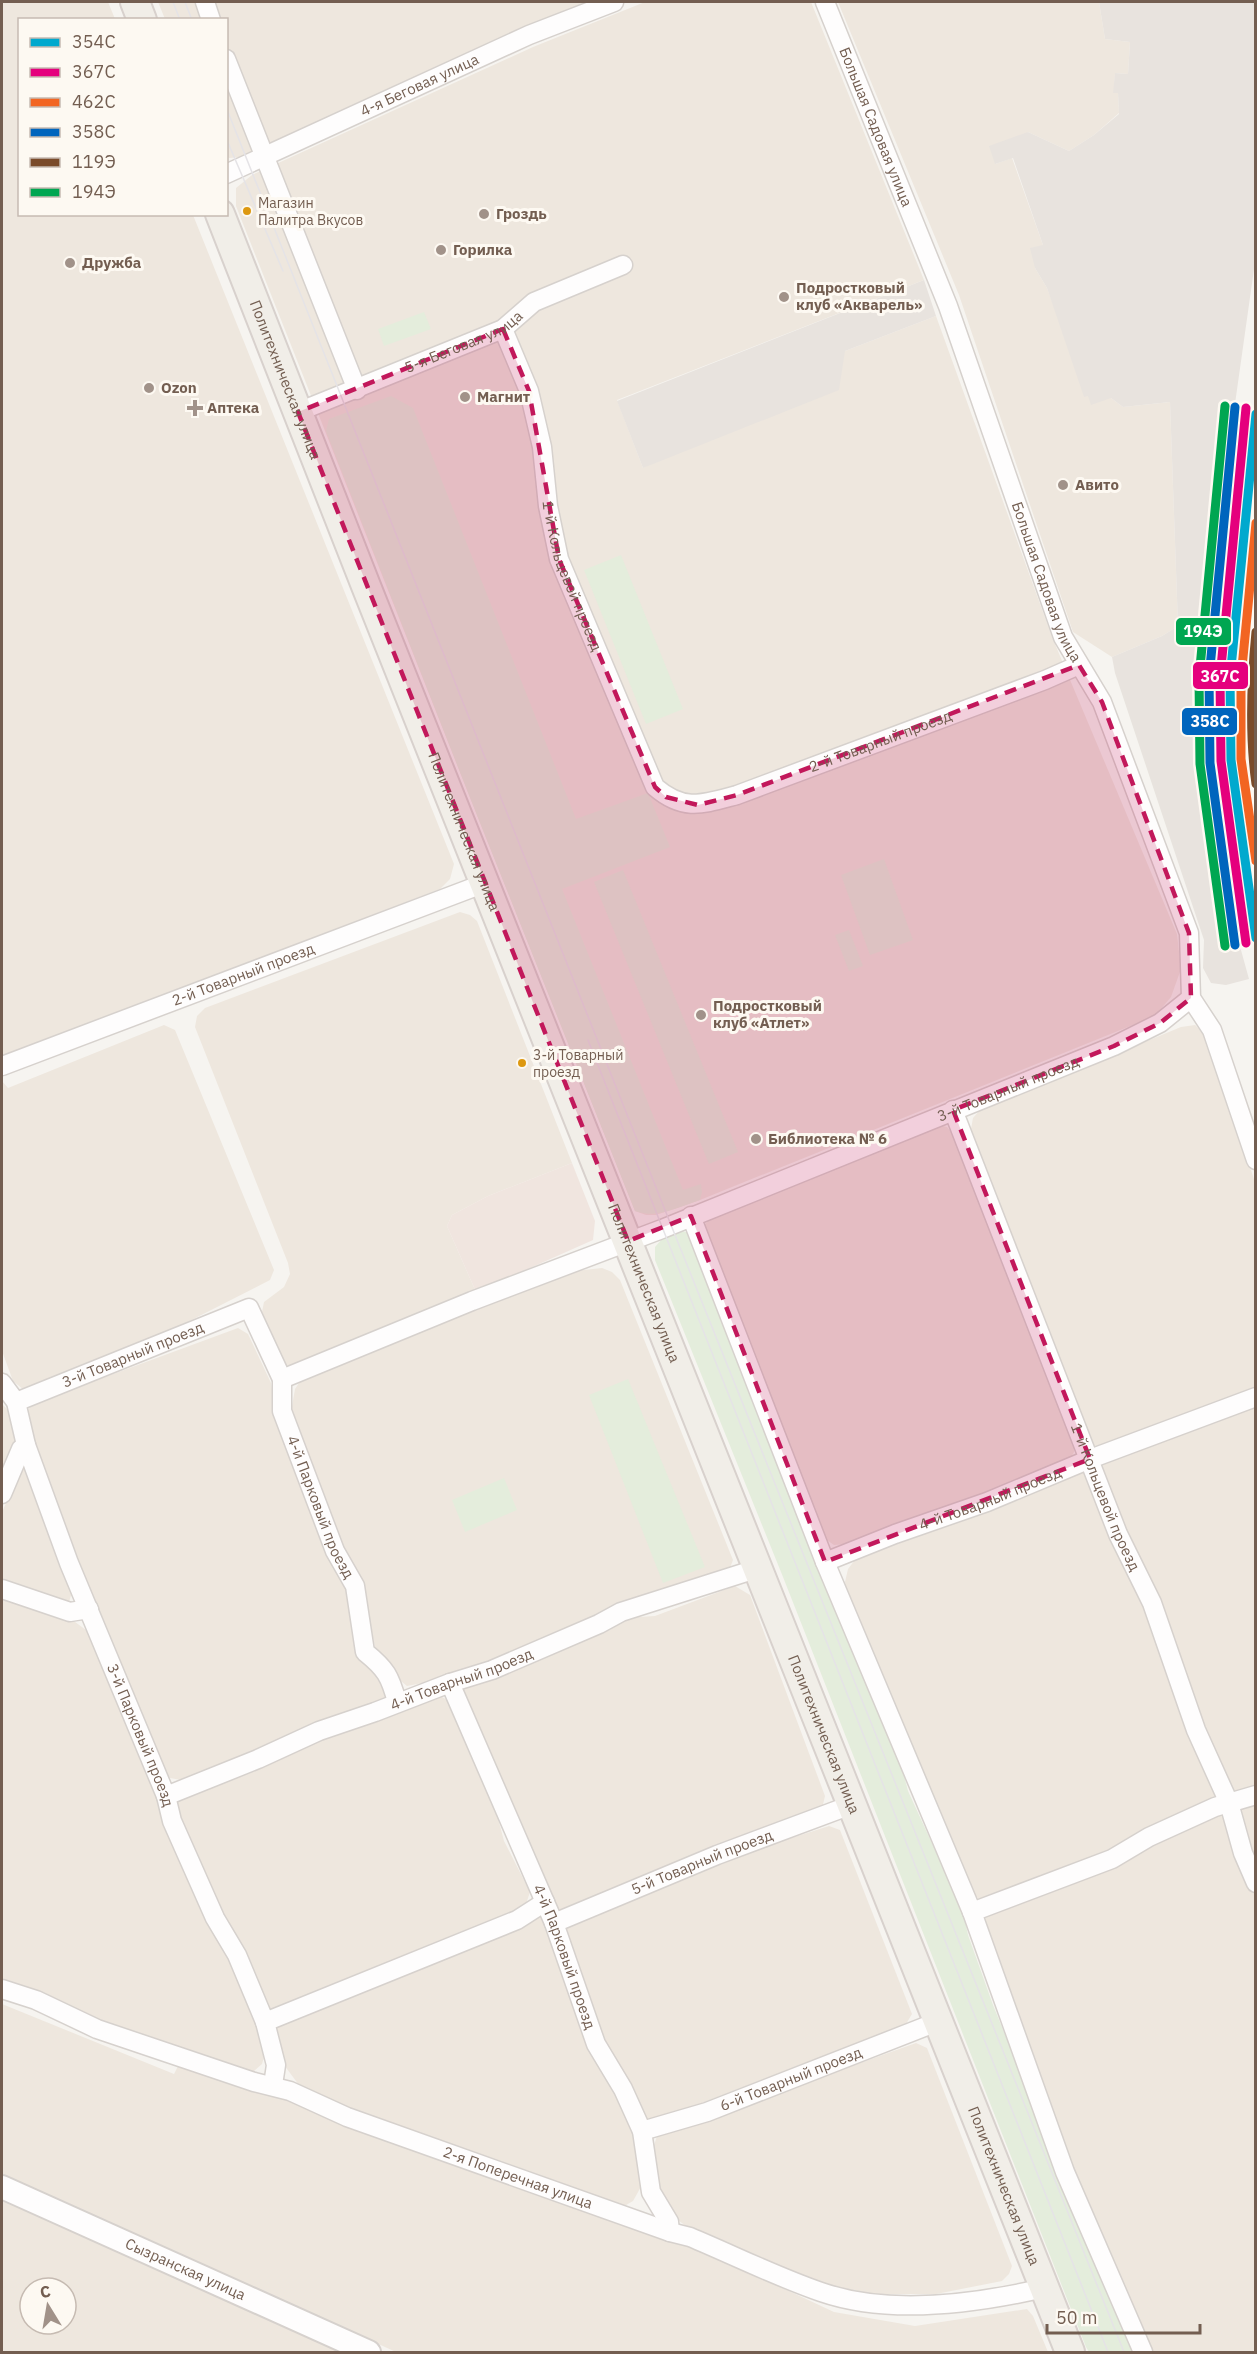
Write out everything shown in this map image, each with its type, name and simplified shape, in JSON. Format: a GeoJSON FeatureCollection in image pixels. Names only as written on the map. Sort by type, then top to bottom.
{"type":"FeatureCollection","features":[{"type":"Feature","properties":{"kind":"main road"},"geometry":{"type":"LineString","coordinates":[[135,2],[141,18]]}},
{"type":"Feature","properties":{"kind":"main road","name":"Политехническая улица"},"geometry":{"type":"LineString","coordinates":[[221,216],[370,597],[1070,2352]]}},
{"type":"Feature","properties":{"kind":"street"},"geometry":{"type":"LineString","coordinates":[[205,2],[211,18]]}},
{"type":"Feature","properties":{"kind":"street","name":"4-я Беговая улица"},"geometry":{"type":"LineString","coordinates":[[228,173],[529,35],[614,2]]}},
{"type":"Feature","properties":{"kind":"street","name":"Большая Садовая улица"},"geometry":{"type":"LineString","coordinates":[[825,2],[948,306],[1063,637],[1102,702],[1189,933],[1191,998]]}},
{"type":"Feature","properties":{"kind":"street"},"geometry":{"type":"LineString","coordinates":[[228,64],[357,390]]}},
{"type":"Feature","properties":{"kind":"street","name":"5-я Беговая улица"},"geometry":{"type":"LineString","coordinates":[[298,412],[503,329],[534,302],[623,265]]}},
{"type":"Feature","properties":{"kind":"street","name":"1-й Кольцевой проезд"},"geometry":{"type":"LineString","coordinates":[[503,329],[529,390],[542,447],[548,506],[559,558],[655,787],[666,797],[680,803]]}},
{"type":"Feature","properties":{"kind":"street","name":"2-й Товарный проезд"},"geometry":{"type":"LineString","coordinates":[[680,803],[698,805],[737,795],[1045,680],[1079,665]]}},
{"type":"Feature","properties":{"kind":"street","name":"2-й Товарный проезд"},"geometry":{"type":"LineString","coordinates":[[2,1066],[485,883]]}},
{"type":"Feature","properties":{"kind":"street"},"geometry":{"type":"LineString","coordinates":[[1191,998],[1212,1030],[1256,1160]]}},
{"type":"Feature","properties":{"kind":"street","name":"3-й Товарный проезд"},"geometry":{"type":"LineString","coordinates":[[282,1379],[1123,1041],[1160,1023],[1191,998]]}},
{"type":"Feature","properties":{"kind":"street","name":"1-й Кольцевой проезд"},"geometry":{"type":"LineString","coordinates":[[953,1110],[1118,1534],[1152,1603],[1196,1730],[1229,1803],[1243,1853],[1256,1883]]}},
{"type":"Feature","properties":{"kind":"street"},"geometry":{"type":"LineString","coordinates":[[691,1216],[825,1562],[972,1912],[1065,2172],[1143,2352]]}},
{"type":"Feature","properties":{"kind":"street","name":"3-й Товарный проезд"},"geometry":{"type":"LineString","coordinates":[[16,1402],[249,1308]]}},
{"type":"Feature","properties":{"kind":"street","name":"4-й Парковый проезд"},"geometry":{"type":"LineString","coordinates":[[249,1308],[282,1379],[282,1411],[334,1551],[355,1586],[364,1652],[378,1663],[390,1678],[397,1702]]}},
{"type":"Feature","properties":{"kind":"street","name":"3-й Парковый проезд"},"geometry":{"type":"LineString","coordinates":[[2,1383],[16,1402],[26,1445],[69,1563],[166,1796],[172,1821],[215,1918],[237,1956],[265,2022],[276,2065],[273,2085]]}},
{"type":"Feature","properties":{"kind":"street","name":"4-й Товарный проезд"},"geometry":{"type":"LineString","coordinates":[[825,1562],[895,1534],[987,1502],[1090,1459],[1256,1397]]}},
{"type":"Feature","properties":{"kind":"street"},"geometry":{"type":"LineString","coordinates":[[2,1494],[21,1449],[26,1445]]}},
{"type":"Feature","properties":{"kind":"street","name":"4-й Товарный проезд"},"geometry":{"type":"LineString","coordinates":[[166,1796],[258,1759],[319,1731],[492,1670],[599,1624],[621,1612],[759,1568]]}},
{"type":"Feature","properties":{"kind":"street"},"geometry":{"type":"LineString","coordinates":[[2,1589],[70,1612],[89,1609]]}},
{"type":"Feature","properties":{"kind":"street","name":"4-й Парковый проезд"},"geometry":{"type":"LineString","coordinates":[[450,1683],[554,1923],[596,2044],[623,2089],[642,2131],[651,2192],[669,2222],[670,2232]]}},
{"type":"Feature","properties":{"kind":"street"},"geometry":{"type":"LineString","coordinates":[[972,1912],[1113,1859],[1149,1837],[1215,1807],[1256,1795]]}},
{"type":"Feature","properties":{"kind":"street","name":"5-й Товарный проезд"},"geometry":{"type":"LineString","coordinates":[[554,1923],[717,1855],[851,1804]]}},
{"type":"Feature","properties":{"kind":"street"},"geometry":{"type":"LineString","coordinates":[[265,2022],[517,1920],[545,1902]]}},
{"type":"Feature","properties":{"kind":"street","name":"2-я Поперечная улица"},"geometry":{"type":"LineString","coordinates":[[2,1989],[36,2000],[97,2029],[254,2082],[273,2085],[347,2117],[670,2232],[690,2237],[823,2293],[871,2303],[935,2305],[996,2299],[1044,2288]]}},
{"type":"Feature","properties":{"kind":"street","name":"6-й Товарный проезд"},"geometry":{"type":"LineString","coordinates":[[642,2131],[707,2112],[937,2022]]}},
{"type":"Feature","properties":{"kind":"street","name":"Сызранская улица"},"geometry":{"type":"LineString","coordinates":[[2,2187],[369,2352]]}},
{"type":"Feature","properties":{"kind":"highlighted area"},"geometry":{"type":"Polygon","coordinates":[[[503,329],[529,391],[559,559],[655,787],[666,797],[698,805],[737,795],[1079,665],[1102,702],[1189,933],[1191,998],[1160,1023],[1114,1046],[953,1110],[1090,1459],[825,1562],[691,1216],[628,1241],[298,412],[503,329]]]}},
{"type":"Feature","properties":{"kind":"shaded area"},"geometry":{"type":"Polygon","coordinates":[[[2,2],[108,2],[115,18],[18,18],[18,216],[193,216],[454,864],[450,879],[440,889],[2,1060],[2,2]]]}},
{"type":"Feature","properties":{"kind":"shaded area"},"geometry":{"type":"Polygon","coordinates":[[[158,2],[596,2],[242,157],[229,158],[228,18],[165,18],[158,2]]]}},
{"type":"Feature","properties":{"kind":"shaded area"},"geometry":{"type":"Polygon","coordinates":[[[645,2],[811,2],[924,280],[617,400],[643,468],[845,351],[936,316],[1052,637],[1177,934],[1181,969],[1171,997],[1155,1016],[700,1200],[656,1215],[646,1215],[635,1211],[236,206],[236,188],[252,175],[533,47],[645,2]]]}},
{"type":"Feature","properties":{"kind":"shaded area"},"geometry":{"type":"Polygon","coordinates":[[[838,2],[1099,2],[1105,39],[1130,42],[1128,74],[1115,73],[1114,93],[1118,93],[1119,113],[1094,135],[1069,151],[1028,132],[995,164],[1012,158],[1043,245],[1035,268],[1047,288],[1088,396],[1111,398],[1123,407],[1170,402],[1178,626],[1162,636],[1112,657],[1073,632],[959,295],[838,2]]]}},
{"type":"Feature","properties":{"kind":"shaded area"},"geometry":{"type":"Polygon","coordinates":[[[1099,2],[1255,2],[1255,262],[1220,510],[1216,567],[1217,599],[1211,600],[1213,610],[1208,611],[1209,623],[1214,623],[1216,663],[1206,664],[1220,807],[1209,809],[1212,820],[1203,824],[1223,885],[1249,979],[1226,985],[1211,983],[1203,968],[1204,940],[1115,673],[1112,657],[1162,636],[1178,626],[1170,402],[1123,407],[1111,398],[1091,405],[1088,396],[1084,397],[1047,288],[1035,268],[1030,248],[1043,245],[1013,158],[995,164],[989,146],[1028,132],[1069,151],[1094,135],[1119,114],[1118,93],[1113,93],[1115,73],[1128,74],[1130,42],[1105,39],[1099,2]]]}},
{"type":"Feature","properties":{"kind":"shaded area"},"geometry":{"type":"Polygon","coordinates":[[[924,280],[936,316],[845,351],[839,390],[643,468],[617,401],[924,280]]]}},
{"type":"Feature","properties":{"kind":"shaded area"},"geometry":{"type":"Polygon","coordinates":[[[460,912],[470,915],[477,921],[572,1163],[488,1196],[452,1215],[447,1226],[476,1292],[296,1367],[287,1365],[280,1360],[262,1312],[264,1302],[284,1287],[290,1274],[288,1263],[195,1027],[197,1016],[205,1008],[460,912]]]}},
{"type":"Feature","properties":{"kind":"shaded area"},"geometry":{"type":"Polygon","coordinates":[[[164,1025],[175,1030],[274,1270],[270,1280],[158,1337],[24,1390],[13,1381],[2,1351],[2,1081],[8,1088],[164,1025]]]}},
{"type":"Feature","properties":{"kind":"shaded area"},"geometry":{"type":"Polygon","coordinates":[[[1195,1025],[1205,1034],[1255,1182],[1255,1390],[1105,1448],[1095,1447],[1089,1440],[971,1129],[973,1118],[980,1110],[1181,1027],[1195,1025]]]}},
{"type":"Feature","properties":{"kind":"shaded area"},"geometry":{"type":"Polygon","coordinates":[[[939,1125],[947,1127],[953,1134],[1075,1442],[1074,1452],[1069,1461],[986,1497],[847,1544],[834,1545],[824,1538],[704,1225],[710,1219],[939,1125]]]}},
{"type":"Feature","properties":{"kind":"shaded area"},"geometry":{"type":"Polygon","coordinates":[[[572,1163],[595,1221],[593,1240],[476,1292],[447,1226],[452,1215],[488,1196],[572,1163]]]}},
{"type":"Feature","properties":{"kind":"shaded area"},"geometry":{"type":"Polygon","coordinates":[[[602,1268],[612,1272],[620,1280],[733,1560],[730,1568],[448,1678],[407,1686],[396,1677],[392,1667],[383,1660],[375,1647],[362,1584],[343,1545],[291,1412],[295,1389],[303,1377],[575,1271],[602,1268]]]}},
{"type":"Feature","properties":{"kind":"shaded area"},"geometry":{"type":"Polygon","coordinates":[[[238,1328],[248,1334],[271,1383],[276,1414],[349,1588],[373,1667],[386,1696],[376,1707],[258,1754],[181,1780],[170,1778],[162,1770],[29,1439],[27,1412],[32,1404],[238,1328]]]}},
{"type":"Feature","properties":{"kind":"shaded area"},"geometry":{"type":"Polygon","coordinates":[[[2,1404],[7,1409],[17,1435],[15,1449],[2,1481],[2,1404]]]}},
{"type":"Feature","properties":{"kind":"shaded area"},"geometry":{"type":"Polygon","coordinates":[[[1255,1404],[1255,1788],[1244,1793],[1232,1790],[1224,1781],[1100,1471],[1101,1464],[1255,1404]]]}},
{"type":"Feature","properties":{"kind":"shaded area"},"geometry":{"type":"Polygon","coordinates":[[[28,1467],[72,1592],[69,1602],[2,1584],[2,1512],[22,1468],[28,1467]]]}},
{"type":"Feature","properties":{"kind":"shaded area"},"geometry":{"type":"Polygon","coordinates":[[[1080,1471],[1091,1476],[1148,1604],[1191,1732],[1216,1797],[1111,1854],[980,1900],[974,1894],[848,1597],[845,1582],[848,1569],[858,1556],[1080,1471]]]}},
{"type":"Feature","properties":{"kind":"shaded area"},"geometry":{"type":"Polygon","coordinates":[[[735,1586],[750,1595],[825,1796],[822,1809],[565,1910],[555,1908],[462,1690],[471,1682],[610,1630],[623,1618],[655,1616],[735,1586]]]}},
{"type":"Feature","properties":{"kind":"shaded area"},"geometry":{"type":"Polygon","coordinates":[[[2,1600],[71,1619],[86,1630],[96,1643],[152,1783],[167,1832],[233,1968],[266,2050],[262,2064],[254,2071],[243,2071],[103,2024],[39,1991],[2,1981],[2,1600]]]}},
{"type":"Feature","properties":{"kind":"shaded area"},"geometry":{"type":"Polygon","coordinates":[[[442,1697],[454,1704],[492,1796],[504,1841],[530,1892],[526,1904],[516,1912],[272,2012],[221,1915],[179,1820],[176,1804],[183,1793],[335,1734],[442,1697]]]}},
{"type":"Feature","properties":{"kind":"shaded area"},"geometry":{"type":"Polygon","coordinates":[[[1255,1800],[1255,1869],[1236,1812],[1244,1804],[1255,1800]]]}},
{"type":"Feature","properties":{"kind":"shaded area"},"geometry":{"type":"Polygon","coordinates":[[[1216,1813],[1224,1813],[1255,1896],[1255,2352],[1151,2352],[1070,2166],[984,1920],[990,1913],[1216,1813]]]}},
{"type":"Feature","properties":{"kind":"shaded area"},"geometry":{"type":"Polygon","coordinates":[[[829,1826],[840,1830],[912,2014],[906,2024],[702,2103],[655,2119],[645,2118],[600,2040],[561,1925],[736,1856],[829,1826]]]}},
{"type":"Feature","properties":{"kind":"shaded area"},"geometry":{"type":"Polygon","coordinates":[[[539,1916],[546,1926],[637,2136],[642,2185],[633,2201],[621,2208],[593,2198],[578,2189],[347,2114],[299,2085],[284,2065],[275,2027],[539,1916]]]}},
{"type":"Feature","properties":{"kind":"shaded area"},"geometry":{"type":"Polygon","coordinates":[[[2,2004],[174,2074],[178,2066],[281,2096],[688,2244],[834,2312],[915,2326],[1027,2309],[1033,2316],[1048,2352],[396,2352],[2,2174],[2,2004]]]}},
{"type":"Feature","properties":{"kind":"shaded area"},"geometry":{"type":"Polygon","coordinates":[[[916,2043],[927,2048],[1012,2266],[1009,2274],[1002,2281],[936,2294],[871,2294],[825,2284],[693,2231],[675,2218],[659,2191],[652,2152],[657,2136],[916,2043]]]}},
{"type":"Feature","properties":{"kind":"shaded area"},"geometry":{"type":"Polygon","coordinates":[[[2,2195],[350,2352],[2,2352],[2,2195]]]}},
{"type":"Feature","properties":{"kind":"green space"},"geometry":{"type":"Polygon","coordinates":[[[424,312],[431,329],[384,346],[378,329],[424,312]]]}},
{"type":"Feature","properties":{"kind":"green space"},"geometry":{"type":"Polygon","coordinates":[[[391,396],[413,408],[576,819],[648,793],[670,847],[562,889],[683,1190],[701,1184],[700,1200],[676,1209],[652,1214],[635,1211],[326,431],[329,419],[391,396]]]}},
{"type":"Feature","properties":{"kind":"green space"},"geometry":{"type":"Polygon","coordinates":[[[621,555],[683,709],[646,724],[584,570],[621,555]]]}},
{"type":"Feature","properties":{"kind":"green space"},"geometry":{"type":"Polygon","coordinates":[[[884,859],[913,940],[870,955],[841,875],[884,859]]]}},
{"type":"Feature","properties":{"kind":"green space"},"geometry":{"type":"Polygon","coordinates":[[[623,870],[738,1152],[709,1164],[594,882],[623,870]]]}},
{"type":"Feature","properties":{"kind":"green space"},"geometry":{"type":"Polygon","coordinates":[[[849,930],[863,966],[849,971],[835,935],[849,930]]]}},
{"type":"Feature","properties":{"kind":"green space"},"geometry":{"type":"Polygon","coordinates":[[[680,1231],[691,1233],[898,1752],[908,1791],[963,1911],[968,1935],[993,2005],[1134,2352],[1089,2352],[1086,2347],[783,1577],[655,1260],[655,1247],[662,1239],[680,1231]]]}},
{"type":"Feature","properties":{"kind":"green space"},"geometry":{"type":"Polygon","coordinates":[[[628,1379],[705,1567],[663,1583],[589,1395],[628,1379]]]}},
{"type":"Feature","properties":{"kind":"green space"},"geometry":{"type":"Polygon","coordinates":[[[504,1478],[517,1510],[465,1532],[452,1500],[504,1478]]]}},
{"type":"Feature","properties":{"kind":"tram line"},"geometry":{"type":"LineString","coordinates":[[173,2],[179,18]]}},
{"type":"Feature","properties":{"kind":"tram line"},"geometry":{"type":"LineString","coordinates":[[185,2],[191,18]]}},
{"type":"Feature","properties":{"kind":"tram line"},"geometry":{"type":"LineString","coordinates":[[228,112],[671,1225],[1124,2352]]}},
{"type":"Feature","properties":{"kind":"tram line"},"geometry":{"type":"LineString","coordinates":[[228,143],[283,271]]}},
{"type":"Feature","properties":{"kind":"tram line"},"geometry":{"type":"LineString","coordinates":[[588,1040],[1108,2352]]}},
{"type":"Feature","properties":{"kind":"railway"},"geometry":{"type":"LineString","coordinates":[[1256,656],[1256,668]]}},
{"type":"Feature","properties":{"kind":"transit line","name":"194Э"},"geometry":{"type":"LineString","coordinates":[[1225,406],[1199,678],[1200,764],[1225,946]]}},
{"type":"Feature","properties":{"kind":"transit line","name":"358С"},"geometry":{"type":"LineString","coordinates":[[1235,407],[1209,678],[1210,763],[1235,945]]}},
{"type":"Feature","properties":{"kind":"transit line","name":"367С"},"geometry":{"type":"LineString","coordinates":[[1246,408],[1220,678],[1221,761],[1246,943]]}},
{"type":"Feature","properties":{"kind":"transit line","name":"354С"},"geometry":{"type":"LineString","coordinates":[[1256,414],[1230,678],[1231,760],[1256,938]]}},
{"type":"Feature","properties":{"kind":"transit line","name":"462С"},"geometry":{"type":"LineString","coordinates":[[1256,523],[1241,678],[1241,759],[1256,861]]}},
{"type":"Feature","properties":{"kind":"transit line","name":"119Э"},"geometry":{"type":"LineString","coordinates":[[1256,632],[1252,708],[1252,746],[1256,784]]}},
{"type":"Feature","properties":{"kind":"place","name":"Магазин Палитра Вкусов"},"geometry":{"type":"Point","coordinates":[247,211]}},
{"type":"Feature","properties":{"kind":"place","name":"Гроздь"},"geometry":{"type":"Point","coordinates":[484,214]}},
{"type":"Feature","properties":{"kind":"place","name":"Горилка"},"geometry":{"type":"Point","coordinates":[441,250]}},
{"type":"Feature","properties":{"kind":"place","name":"Дружба"},"geometry":{"type":"Point","coordinates":[70,263]}},
{"type":"Feature","properties":{"kind":"place","name":"Подростковый клуб «Акварель»"},"geometry":{"type":"Point","coordinates":[784,297]}},
{"type":"Feature","properties":{"kind":"place","name":"Ozon"},"geometry":{"type":"Point","coordinates":[149,388]}},
{"type":"Feature","properties":{"kind":"place","name":"Магнит"},"geometry":{"type":"Point","coordinates":[465,397]}},
{"type":"Feature","properties":{"kind":"place","name":"Аптека"},"geometry":{"type":"Point","coordinates":[195,408]}},
{"type":"Feature","properties":{"kind":"place","name":"Авито"},"geometry":{"type":"Point","coordinates":[1063,485]}},
{"type":"Feature","properties":{"kind":"place","name":"Подростковый клуб «Атлет»"},"geometry":{"type":"Point","coordinates":[701,1015]}},
{"type":"Feature","properties":{"kind":"place","name":"3-й Товарный проезд"},"geometry":{"type":"Point","coordinates":[522,1063]}},
{"type":"Feature","properties":{"kind":"place","name":"Библиотека № 6"},"geometry":{"type":"Point","coordinates":[756,1139]}}]}
